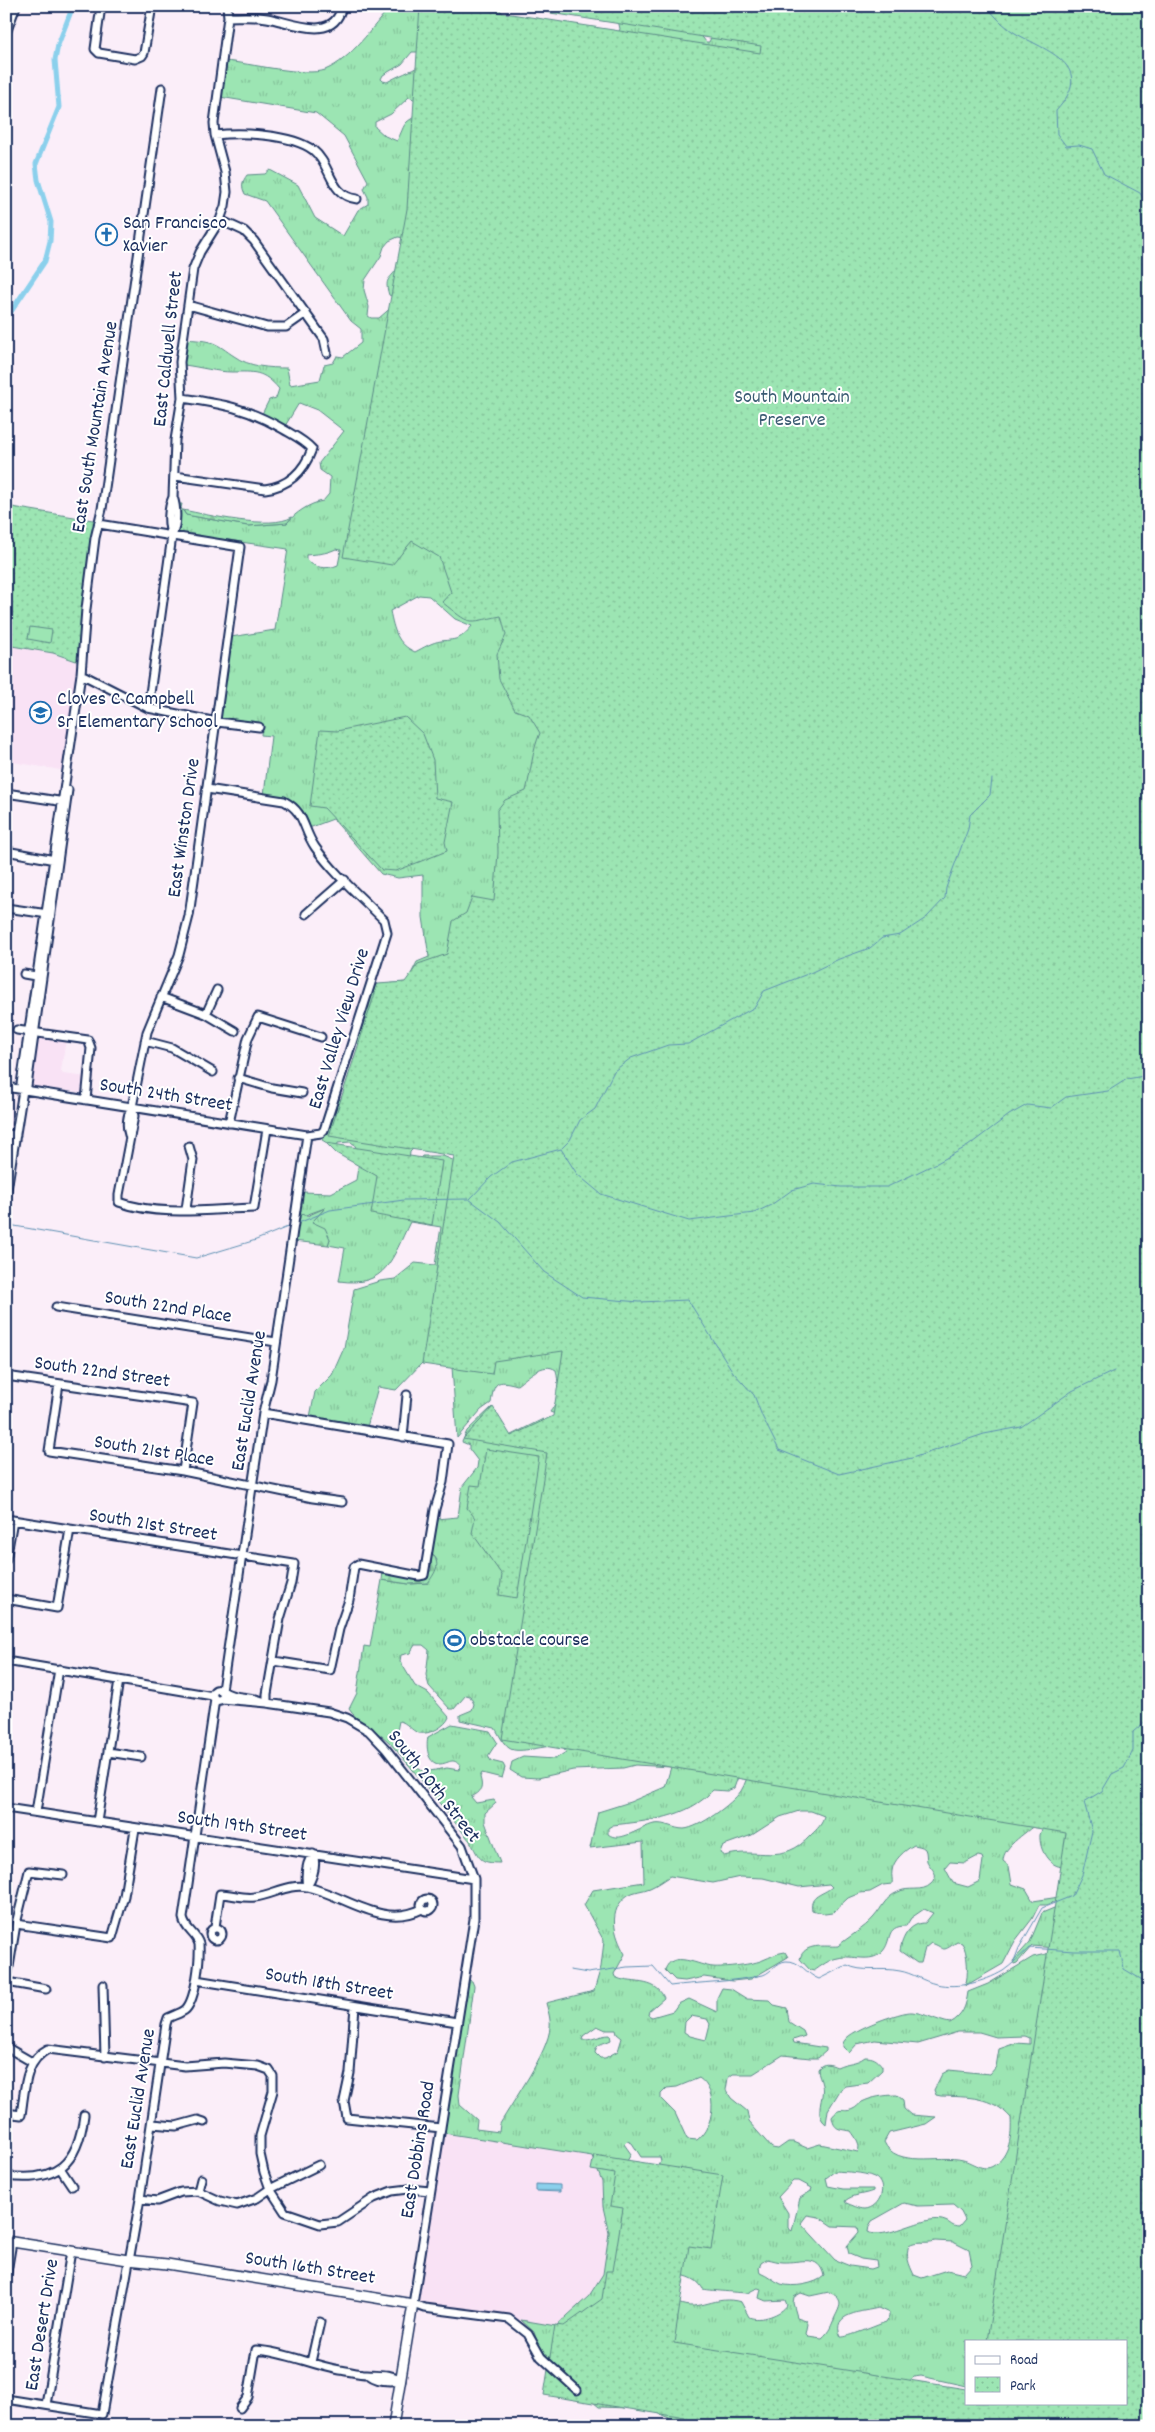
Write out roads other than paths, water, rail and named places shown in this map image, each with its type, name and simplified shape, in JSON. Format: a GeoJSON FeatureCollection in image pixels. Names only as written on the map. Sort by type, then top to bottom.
{"type":"FeatureCollection","features":[{"type":"Feature","properties":{"kind":"main road","name":"South 16th Street"},"geometry":{"type":"LineString","coordinates":[[9,2242],[128,2260],[168,2264],[413,2304]]}},
{"type":"Feature","properties":{"kind":"main road","name":"East Dobbins Road"},"geometry":{"type":"LineString","coordinates":[[393,2426],[413,2304]]}},
{"type":"Feature","properties":{"kind":"street"},"geometry":{"type":"LineString","coordinates":[[6,34],[16,6]]}},
{"type":"Feature","properties":{"kind":"street"},"geometry":{"type":"LineString","coordinates":[[100,6],[95,49],[99,53],[135,59],[144,53],[152,6]]}},
{"type":"Feature","properties":{"kind":"street","name":"East Caldwell Street"},"geometry":{"type":"LineString","coordinates":[[148,708],[172,536],[169,528],[173,509],[176,440],[182,398],[182,348],[188,305],[197,258],[220,220],[227,192],[227,183],[215,135],[218,94],[228,17],[227,6]]}},
{"type":"Feature","properties":{"kind":"street"},"geometry":{"type":"LineString","coordinates":[[228,17],[267,18],[299,27],[319,28],[333,22],[342,6]]}},
{"type":"Feature","properties":{"kind":"street","name":"East South Mountain Avenue"},"geometry":{"type":"LineString","coordinates":[[6,1196],[23,1090],[21,1084],[32,1032],[81,674],[86,608],[152,174],[162,88]]}},
{"type":"Feature","properties":{"kind":"street"},"geometry":{"type":"LineString","coordinates":[[215,135],[241,133],[302,144],[314,151],[320,158],[341,194],[348,198],[357,199]]}},
{"type":"Feature","properties":{"kind":"street"},"geometry":{"type":"LineString","coordinates":[[220,220],[244,230],[254,241],[324,339],[327,353]]}},
{"type":"Feature","properties":{"kind":"street"},"geometry":{"type":"LineString","coordinates":[[188,305],[267,326],[286,326],[306,313]]}},
{"type":"Feature","properties":{"kind":"street"},"geometry":{"type":"LineString","coordinates":[[175,476],[265,488],[276,487],[286,483],[299,472],[312,449],[286,430],[252,412],[224,404],[182,398]]}},
{"type":"Feature","properties":{"kind":"street"},"geometry":{"type":"LineString","coordinates":[[99,524],[172,536]]}},
{"type":"Feature","properties":{"kind":"street","name":"East Winston Drive"},"geometry":{"type":"LineString","coordinates":[[172,536],[240,547],[217,722],[188,916],[179,955],[145,1041],[132,1107],[134,1112],[130,1126],[119,1202],[156,1209],[186,1209]]}},
{"type":"Feature","properties":{"kind":"street"},"geometry":{"type":"LineString","coordinates":[[81,674],[148,708],[217,722],[259,727]]}},
{"type":"Feature","properties":{"kind":"street"},"geometry":{"type":"LineString","coordinates":[[207,790],[284,801],[294,806],[301,815],[314,846],[345,880],[306,914]]}},
{"type":"Feature","properties":{"kind":"street"},"geometry":{"type":"LineString","coordinates":[[6,793],[63,802]]}},
{"type":"Feature","properties":{"kind":"street"},"geometry":{"type":"LineString","coordinates":[[6,851],[55,860]]}},
{"type":"Feature","properties":{"kind":"street","name":"East Valley View Drive"},"geometry":{"type":"LineString","coordinates":[[321,1133],[327,1122],[387,933],[384,920],[345,880]]}},
{"type":"Feature","properties":{"kind":"street"},"geometry":{"type":"LineString","coordinates":[[6,908],[48,914]]}},
{"type":"Feature","properties":{"kind":"street"},"geometry":{"type":"LineString","coordinates":[[24,974],[39,976]]}},
{"type":"Feature","properties":{"kind":"street"},"geometry":{"type":"LineString","coordinates":[[206,1014],[217,990]]}},
{"type":"Feature","properties":{"kind":"street"},"geometry":{"type":"LineString","coordinates":[[161,997],[206,1014],[235,1031]]}},
{"type":"Feature","properties":{"kind":"street"},"geometry":{"type":"LineString","coordinates":[[229,1122],[248,1038],[258,1017],[321,1037]]}},
{"type":"Feature","properties":{"kind":"street"},"geometry":{"type":"LineString","coordinates":[[17,1030],[88,1040],[91,1048],[86,1100]]}},
{"type":"Feature","properties":{"kind":"street"},"geometry":{"type":"LineString","coordinates":[[145,1041],[172,1048],[213,1072]]}},
{"type":"Feature","properties":{"kind":"street"},"geometry":{"type":"LineString","coordinates":[[238,1078],[272,1088],[302,1092]]}},
{"type":"Feature","properties":{"kind":"street","name":"South 24th Street"},"geometry":{"type":"LineString","coordinates":[[6,1087],[307,1135],[321,1133]]}},
{"type":"Feature","properties":{"kind":"street"},"geometry":{"type":"LineString","coordinates":[[188,1146],[193,1160],[186,1209],[254,1208],[266,1128]]}},
{"type":"Feature","properties":{"kind":"street"},"geometry":{"type":"LineString","coordinates":[[6,1134],[16,1135]]}},
{"type":"Feature","properties":{"kind":"street","name":"East Euclid Avenue"},"geometry":{"type":"LineString","coordinates":[[46,2405],[102,2414],[140,2199],[168,2018],[186,2009],[192,2000],[199,1944],[198,1939],[185,1927],[183,1918],[214,1717],[242,1556],[263,1413],[270,1390],[307,1135]]}},
{"type":"Feature","properties":{"kind":"street","name":"South 22nd Place"},"geometry":{"type":"LineString","coordinates":[[56,1306],[276,1342]]}},
{"type":"Feature","properties":{"kind":"street","name":"South 22nd Street"},"geometry":{"type":"LineString","coordinates":[[6,1376],[193,1403],[183,1471]]}},
{"type":"Feature","properties":{"kind":"street","name":"South 21st Place"},"geometry":{"type":"LineString","coordinates":[[59,1384],[49,1451],[183,1471],[252,1486],[342,1502]]}},
{"type":"Feature","properties":{"kind":"street"},"geometry":{"type":"LineString","coordinates":[[403,1437],[407,1395]]}},
{"type":"Feature","properties":{"kind":"street"},"geometry":{"type":"LineString","coordinates":[[263,1413],[448,1444],[443,1482],[435,1509],[424,1575],[419,1576],[358,1564],[354,1566],[349,1600],[339,1629],[333,1665],[330,1670],[274,1662],[267,1694],[267,1703]]}},
{"type":"Feature","properties":{"kind":"street"},"geometry":{"type":"LineString","coordinates":[[6,1560],[10,1520]]}},
{"type":"Feature","properties":{"kind":"street","name":"South 21st Street"},"geometry":{"type":"LineString","coordinates":[[10,1520],[294,1564],[291,1583],[280,1619],[274,1662]]}},
{"type":"Feature","properties":{"kind":"street"},"geometry":{"type":"LineString","coordinates":[[6,1599],[57,1608],[70,1529]]}},
{"type":"Feature","properties":{"kind":"street","name":"South 20th Street"},"geometry":{"type":"LineString","coordinates":[[6,1660],[183,1691],[252,1697],[267,1703],[333,1713],[347,1718],[368,1731],[386,1749],[453,1834],[466,1856],[474,1879]]}},
{"type":"Feature","properties":{"kind":"street"},"geometry":{"type":"LineString","coordinates":[[36,1812],[58,1669]]}},
{"type":"Feature","properties":{"kind":"street"},"geometry":{"type":"LineString","coordinates":[[96,1822],[119,1680]]}},
{"type":"Feature","properties":{"kind":"street"},"geometry":{"type":"LineString","coordinates":[[108,1752],[141,1757]]}},
{"type":"Feature","properties":{"kind":"street","name":"South 19th Street"},"geometry":{"type":"LineString","coordinates":[[6,1808],[135,1829],[195,1835],[474,1879]]}},
{"type":"Feature","properties":{"kind":"street"},"geometry":{"type":"LineString","coordinates":[[16,1924],[112,1938],[124,1896],[135,1829]]}},
{"type":"Feature","properties":{"kind":"street"},"geometry":{"type":"LineString","coordinates":[[307,1887],[312,1879],[308,1860],[313,1854]]}},
{"type":"Feature","properties":{"kind":"street"},"geometry":{"type":"LineString","coordinates":[[46,1989],[6,1984],[16,1924],[29,1871],[63,1875]]}},
{"type":"Feature","properties":{"kind":"street","name":"East Dobbins Road"},"geometry":{"type":"LineString","coordinates":[[413,2304],[474,1919],[474,1879]]}},
{"type":"Feature","properties":{"kind":"street"},"geometry":{"type":"LineString","coordinates":[[215,1928],[220,1894],[255,1897],[287,1887],[307,1887],[375,1912],[390,1914],[415,1912],[422,1909]]}},
{"type":"Feature","properties":{"kind":"street","name":"South 18th Street"},"geometry":{"type":"LineString","coordinates":[[196,1980],[457,2022]]}},
{"type":"Feature","properties":{"kind":"street"},"geometry":{"type":"LineString","coordinates":[[103,1985],[105,2056]]}},
{"type":"Feature","properties":{"kind":"street"},"geometry":{"type":"LineString","coordinates":[[355,2006],[350,2073],[344,2101],[347,2118],[440,2128]]}},
{"type":"Feature","properties":{"kind":"street"},"geometry":{"type":"LineString","coordinates":[[6,2047],[32,2062]]}},
{"type":"Feature","properties":{"kind":"street"},"geometry":{"type":"LineString","coordinates":[[6,2113],[21,2115],[28,2070],[39,2053],[48,2048],[185,2066],[224,2063],[258,2066],[269,2070],[273,2076],[273,2091],[260,2136],[260,2154],[270,2190],[285,2212],[320,2224],[338,2222],[374,2198],[392,2190],[430,2191]]}},
{"type":"Feature","properties":{"kind":"street"},"geometry":{"type":"LineString","coordinates":[[6,2176],[27,2179],[40,2177],[60,2168],[78,2146],[84,2115]]}},
{"type":"Feature","properties":{"kind":"street"},"geometry":{"type":"LineString","coordinates":[[152,2124],[176,2126],[198,2120],[204,2122]]}},
{"type":"Feature","properties":{"kind":"street"},"geometry":{"type":"LineString","coordinates":[[140,2199],[157,2201],[181,2192],[198,2191],[220,2201],[237,2205],[257,2198],[319,2165]]}},
{"type":"Feature","properties":{"kind":"street"},"geometry":{"type":"LineString","coordinates":[[60,2168],[72,2186]]}},
{"type":"Feature","properties":{"kind":"street"},"geometry":{"type":"LineString","coordinates":[[198,2191],[201,2179]]}},
{"type":"Feature","properties":{"kind":"street"},"geometry":{"type":"LineString","coordinates":[[6,2278],[9,2242]]}},
{"type":"Feature","properties":{"kind":"street","name":"East Desert Drive"},"geometry":{"type":"LineString","coordinates":[[46,2405],[71,2251]]}},
{"type":"Feature","properties":{"kind":"street","name":"South 16th Street"},"geometry":{"type":"LineString","coordinates":[[413,2304],[424,2308],[509,2319],[515,2322],[528,2334],[539,2353],[552,2368],[577,2390]]}},
{"type":"Feature","properties":{"kind":"street"},"geometry":{"type":"LineString","coordinates":[[311,2362],[320,2322]]}},
{"type":"Feature","properties":{"kind":"street"},"geometry":{"type":"LineString","coordinates":[[240,2408],[248,2397],[256,2350],[298,2357],[338,2370],[401,2380]]}},
{"type":"Feature","properties":{"kind":"street"},"geometry":{"type":"LineString","coordinates":[[6,2399],[46,2405]]}},
{"type":"Feature","properties":{"kind":"water"},"geometry":{"type":"Polygon","coordinates":[[[536,2184],[560,2185],[560,2192],[536,2191],[536,2184]]]}},
{"type":"Feature","properties":{"kind":"waterway"},"geometry":{"type":"LineString","coordinates":[[6,319],[45,261],[50,241],[51,222],[38,180],[36,164],[59,107],[55,60],[58,45],[73,6]]}},
{"type":"Feature","properties":{"kind":"waterway"},"geometry":{"type":"LineString","coordinates":[[987,6],[1007,27],[1053,53],[1063,61],[1070,71],[1072,82],[1068,95],[1056,111],[1057,134],[1066,146],[1079,145],[1092,149],[1104,174],[1140,193],[1148,206],[1141,215],[1149,257]]}},
{"type":"Feature","properties":{"kind":"waterway"},"geometry":{"type":"LineString","coordinates":[[562,1148],[570,1140],[580,1120],[595,1109],[614,1071],[631,1058],[668,1045],[688,1044],[755,1007],[764,991],[870,948],[882,938],[900,935],[926,918],[945,898],[946,888],[968,829],[970,815],[990,795],[992,779]]}},
{"type":"Feature","properties":{"kind":"waterway"},"geometry":{"type":"LineString","coordinates":[[470,1199],[491,1177],[512,1162],[561,1149],[577,1174],[601,1194],[689,1221],[754,1213],[771,1205],[792,1190],[814,1184],[841,1187],[887,1187],[968,1146],[1009,1115],[1027,1105],[1051,1108],[1066,1097],[1108,1091],[1127,1079],[1149,1075]]}},
{"type":"Feature","properties":{"kind":"waterway"},"geometry":{"type":"LineString","coordinates":[[296,1224],[330,1210],[404,1200],[469,1199],[500,1222],[544,1272],[582,1297],[639,1302],[688,1300],[733,1372],[754,1395],[779,1450],[839,1474],[912,1458],[984,1434],[1021,1427],[1072,1391],[1114,1371]]}},
{"type":"Feature","properties":{"kind":"waterway"},"geometry":{"type":"LineString","coordinates":[[9,1225],[196,1258],[256,1240],[290,1226]]}},
{"type":"Feature","properties":{"kind":"waterway"},"geometry":{"type":"LineString","coordinates":[[1014,1961],[1019,1948],[1042,1908],[1072,1896],[1082,1875],[1092,1831],[1084,1802],[1102,1791],[1112,1774],[1124,1768],[1133,1751],[1133,1732],[1149,1718]]}},
{"type":"Feature","properties":{"kind":"waterway"},"geometry":{"type":"LineString","coordinates":[[570,1970],[588,1973],[627,1967],[653,1966],[670,1986],[729,1981],[763,1975],[779,1963],[791,1961],[819,1979],[847,1965],[859,1969],[900,1971],[936,1984],[953,1986],[979,1981],[996,1975],[1006,1969],[1029,1948],[1074,1951],[1120,1951],[1124,1969],[1149,1984]]}},
{"type":"Feature","properties":{"kind":"place","name":"San Francisco Xavier"},"geometry":{"type":"Point","coordinates":[107,235]}},
{"type":"Feature","properties":{"kind":"place","name":"Cloves C Campbell Sr Elementary School"},"geometry":{"type":"Point","coordinates":[41,712]}},
{"type":"Feature","properties":{"kind":"place","name":"obstacle course"},"geometry":{"type":"Point","coordinates":[454,1641]}},
{"type":"Feature","properties":{"kind":"park label","name":"South Mountain Preserve"},"geometry":{"type":"Point","coordinates":[792,410]}}]}
